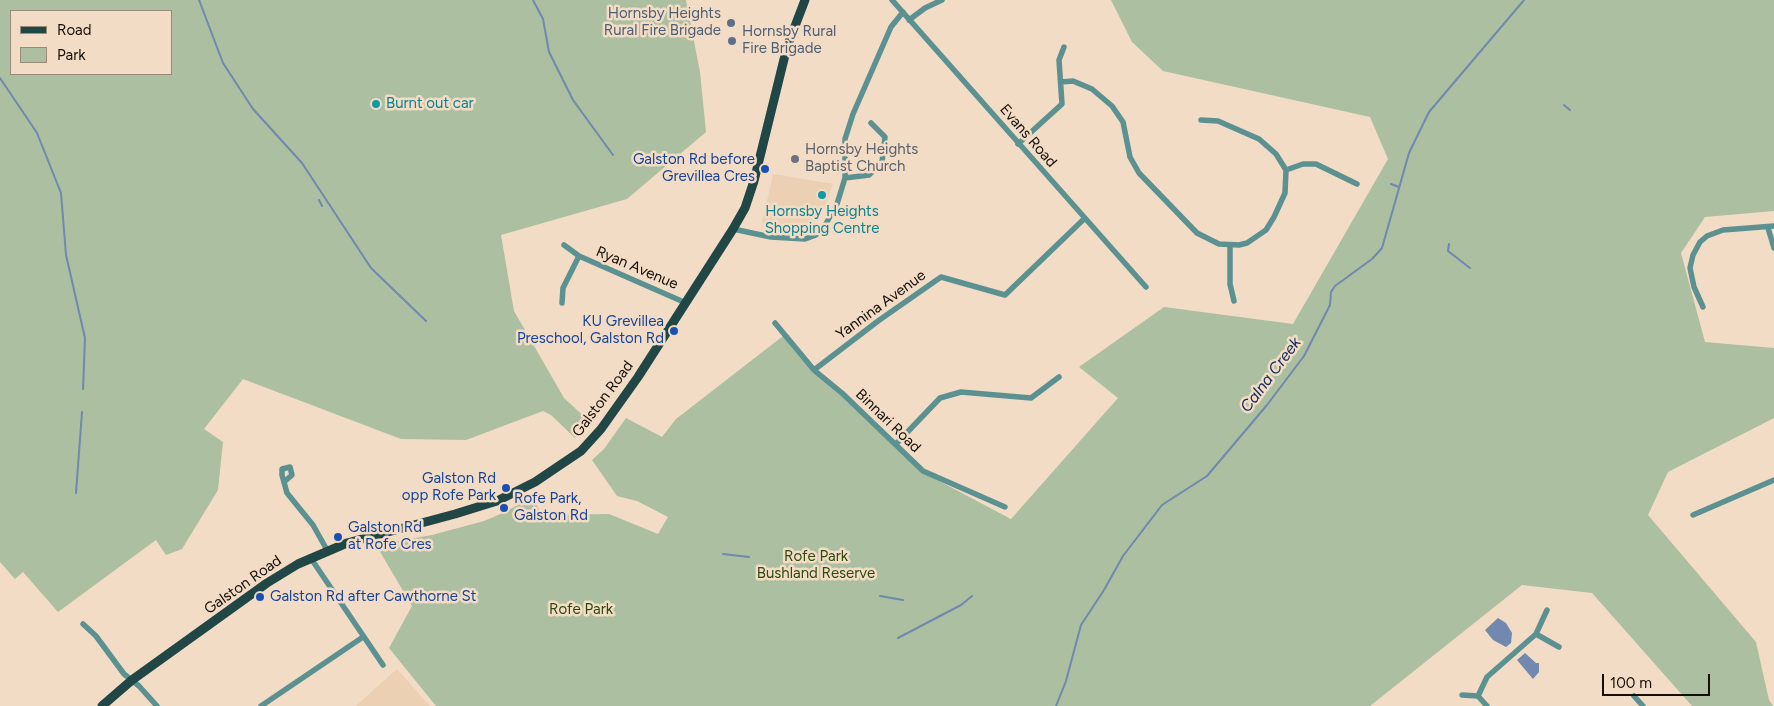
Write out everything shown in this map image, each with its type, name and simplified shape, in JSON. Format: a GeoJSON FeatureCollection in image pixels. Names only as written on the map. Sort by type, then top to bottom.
{"type":"FeatureCollection","features":[{"type":"Feature","properties":{"kind":"main road","name":"Galston Road"},"geometry":{"type":"LineString","coordinates":[[102,706],[132,680],[267,583],[310,557],[373,534],[490,503],[509,496],[561,466],[581,451],[607,421],[733,230],[750,194],[787,47],[805,0]]}},
{"type":"Feature","properties":{"kind":"street","name":"Evans Road"},"geometry":{"type":"LineString","coordinates":[[892,0],[1146,288]]}},
{"type":"Feature","properties":{"kind":"street"},"geometry":{"type":"LineString","coordinates":[[909,20],[925,8],[942,0]]}},
{"type":"Feature","properties":{"kind":"street"},"geometry":{"type":"LineString","coordinates":[[733,230],[771,237],[804,239],[816,235],[828,223],[837,204],[845,178],[845,139],[850,122],[891,27],[903,12]]}},
{"type":"Feature","properties":{"kind":"street"},"geometry":{"type":"LineString","coordinates":[[1018,144],[1061,106],[1063,99],[1059,60],[1064,47]]}},
{"type":"Feature","properties":{"kind":"street"},"geometry":{"type":"LineString","coordinates":[[1061,82],[1078,82],[1102,96],[1120,117],[1125,128],[1130,157],[1145,181],[1202,237],[1219,244],[1230,245],[1253,240],[1270,225],[1285,193],[1286,170],[1276,154],[1259,139],[1218,122],[1201,120]]}},
{"type":"Feature","properties":{"kind":"street"},"geometry":{"type":"LineString","coordinates":[[845,178],[869,175],[882,162],[886,137],[871,123]]}},
{"type":"Feature","properties":{"kind":"street"},"geometry":{"type":"LineString","coordinates":[[1286,170],[1303,164],[1316,164],[1357,184]]}},
{"type":"Feature","properties":{"kind":"street","name":"Yannina Avenue"},"geometry":{"type":"LineString","coordinates":[[814,370],[878,321],[941,277],[1005,295],[1084,219]]}},
{"type":"Feature","properties":{"kind":"street"},"geometry":{"type":"LineString","coordinates":[[1703,308],[1694,288],[1690,268],[1693,255],[1700,242],[1707,236],[1723,230],[1771,227],[1774,248]]}},
{"type":"Feature","properties":{"kind":"street","name":"Ryan Avenue"},"geometry":{"type":"LineString","coordinates":[[564,245],[579,256],[686,303]]}},
{"type":"Feature","properties":{"kind":"street"},"geometry":{"type":"LineString","coordinates":[[1230,245],[1230,284],[1234,301]]}},
{"type":"Feature","properties":{"kind":"street","name":"Ryan Avenue"},"geometry":{"type":"LineString","coordinates":[[562,303],[563,288],[579,256]]}},
{"type":"Feature","properties":{"kind":"street","name":"Binnari Road"},"geometry":{"type":"LineString","coordinates":[[775,323],[814,370],[923,471],[1005,507]]}},
{"type":"Feature","properties":{"kind":"street"},"geometry":{"type":"LineString","coordinates":[[896,444],[940,398],[961,392],[1031,398],[1059,377]]}},
{"type":"Feature","properties":{"kind":"street"},"geometry":{"type":"LineString","coordinates":[[1693,515],[1774,480]]}},
{"type":"Feature","properties":{"kind":"street"},"geometry":{"type":"LineString","coordinates":[[284,482],[287,493],[313,525],[327,550]]}},
{"type":"Feature","properties":{"kind":"street"},"geometry":{"type":"LineString","coordinates":[[310,557],[383,665]]}},
{"type":"Feature","properties":{"kind":"street"},"geometry":{"type":"LineString","coordinates":[[1478,696],[1487,677],[1536,634],[1547,610]]}},
{"type":"Feature","properties":{"kind":"street"},"geometry":{"type":"LineString","coordinates":[[83,624],[96,636],[124,674],[156,706]]}},
{"type":"Feature","properties":{"kind":"street"},"geometry":{"type":"LineString","coordinates":[[1536,634],[1559,647]]}},
{"type":"Feature","properties":{"kind":"street"},"geometry":{"type":"LineString","coordinates":[[261,706],[363,637]]}},
{"type":"Feature","properties":{"kind":"street"},"geometry":{"type":"LineString","coordinates":[[1462,695],[1478,696],[1487,706]]}},
{"type":"Feature","properties":{"kind":"street"},"geometry":{"type":"LineString","coordinates":[[1634,696],[1643,706]]}},
{"type":"Feature","properties":{"kind":"shaded area"},"geometry":{"type":"Polygon","coordinates":[[[773,174],[833,184],[823,212],[808,227],[762,223],[773,174]]]}},
{"type":"Feature","properties":{"kind":"shaded area"},"geometry":{"type":"Polygon","coordinates":[[[397,669],[430,706],[356,706],[380,684],[397,669]]]}},
{"type":"Feature","properties":{"kind":"green space"},"geometry":{"type":"Polygon","coordinates":[[[0,0],[686,0],[700,72],[706,132],[627,199],[501,235],[514,311],[564,398],[589,421],[575,438],[551,415],[543,411],[466,440],[401,439],[243,379],[204,429],[223,442],[218,490],[182,549],[166,555],[156,540],[58,612],[23,572],[15,579],[0,562],[0,0]]]}},
{"type":"Feature","properties":{"kind":"green space"},"geometry":{"type":"Polygon","coordinates":[[[1111,0],[1774,0],[1774,211],[1705,217],[1681,253],[1705,342],[1774,348],[1774,418],[1668,472],[1648,515],[1756,642],[1769,700],[1773,706],[1692,706],[1592,593],[1522,585],[1370,706],[436,706],[389,648],[412,606],[376,545],[432,535],[484,521],[532,497],[542,515],[609,514],[658,534],[668,517],[637,501],[617,496],[592,460],[604,449],[626,418],[662,437],[676,419],[783,336],[922,472],[1011,519],[1118,398],[1079,367],[1164,307],[1293,324],[1388,159],[1370,117],[1163,71],[1132,42],[1111,0]]]}},
{"type":"Feature","properties":{"kind":"water"},"geometry":{"type":"Polygon","coordinates":[[[1498,618],[1506,623],[1512,633],[1511,643],[1506,647],[1493,640],[1485,630],[1498,618]]]}},
{"type":"Feature","properties":{"kind":"water"},"geometry":{"type":"Polygon","coordinates":[[[1525,653],[1536,663],[1539,663],[1539,672],[1533,679],[1517,660],[1525,653]]]}},
{"type":"Feature","properties":{"kind":"waterway"},"geometry":{"type":"LineString","coordinates":[[199,0],[223,63],[253,109],[302,163],[371,268],[426,321]]}},
{"type":"Feature","properties":{"kind":"waterway"},"geometry":{"type":"LineString","coordinates":[[533,0],[543,19],[549,52],[573,100],[613,155]]}},
{"type":"Feature","properties":{"kind":"waterway","name":"Calna Creek"},"geometry":{"type":"LineString","coordinates":[[1056,706],[1066,681],[1081,625],[1123,556],[1162,505],[1207,476],[1267,405],[1304,356],[1330,305],[1331,292],[1335,286],[1372,259],[1382,248],[1409,153],[1429,112],[1524,0]]}},
{"type":"Feature","properties":{"kind":"waterway"},"geometry":{"type":"LineString","coordinates":[[0,78],[37,133],[61,193],[66,255],[85,338],[83,389]]}},
{"type":"Feature","properties":{"kind":"waterway"},"geometry":{"type":"LineString","coordinates":[[1564,105],[1570,110]]}},
{"type":"Feature","properties":{"kind":"waterway"},"geometry":{"type":"LineString","coordinates":[[1391,184],[1399,187]]}},
{"type":"Feature","properties":{"kind":"waterway"},"geometry":{"type":"LineString","coordinates":[[319,200],[322,206]]}},
{"type":"Feature","properties":{"kind":"waterway"},"geometry":{"type":"LineString","coordinates":[[1449,244],[1448,251],[1470,268]]}},
{"type":"Feature","properties":{"kind":"waterway"},"geometry":{"type":"LineString","coordinates":[[76,493],[82,412]]}},
{"type":"Feature","properties":{"kind":"waterway"},"geometry":{"type":"LineString","coordinates":[[723,554],[749,557]]}},
{"type":"Feature","properties":{"kind":"waterway"},"geometry":{"type":"LineString","coordinates":[[880,596],[903,600]]}},
{"type":"Feature","properties":{"kind":"waterway"},"geometry":{"type":"LineString","coordinates":[[898,638],[961,605],[972,596]]}},
{"type":"Feature","properties":{"kind":"place","name":"Hornsby Heights Rural Fire Brigade"},"geometry":{"type":"Point","coordinates":[731,23]}},
{"type":"Feature","properties":{"kind":"place","name":"Hornsby Rural Fire Brigade"},"geometry":{"type":"Point","coordinates":[732,41]}},
{"type":"Feature","properties":{"kind":"place","name":"Burnt out car"},"geometry":{"type":"Point","coordinates":[376,104]}},
{"type":"Feature","properties":{"kind":"place","name":"Hornsby Heights Baptist Church"},"geometry":{"type":"Point","coordinates":[795,159]}},
{"type":"Feature","properties":{"kind":"place","name":"Galston Rd before Grevillea Cres"},"geometry":{"type":"Point","coordinates":[765,169]}},
{"type":"Feature","properties":{"kind":"place","name":"Hornsby Heights Shopping Centre"},"geometry":{"type":"Point","coordinates":[822,195]}},
{"type":"Feature","properties":{"kind":"place","name":"KU Grevillea Preschool, Galston Rd"},"geometry":{"type":"Point","coordinates":[674,331]}},
{"type":"Feature","properties":{"kind":"place","name":"Galston Rd opp Rofe Park"},"geometry":{"type":"Point","coordinates":[506,488]}},
{"type":"Feature","properties":{"kind":"place","name":"Rofe Park, Galston Rd"},"geometry":{"type":"Point","coordinates":[504,508]}},
{"type":"Feature","properties":{"kind":"place","name":"Galston Rd at Rofe Cres"},"geometry":{"type":"Point","coordinates":[338,537]}},
{"type":"Feature","properties":{"kind":"place","name":"Galston Rd after Cawthorne St"},"geometry":{"type":"Point","coordinates":[260,597]}},
{"type":"Feature","properties":{"kind":"park label","name":"Rofe Park Bushland Reserve"},"geometry":{"type":"Point","coordinates":[816,566]}},
{"type":"Feature","properties":{"kind":"park label","name":"Rofe Park"},"geometry":{"type":"Point","coordinates":[581,610]}}]}
